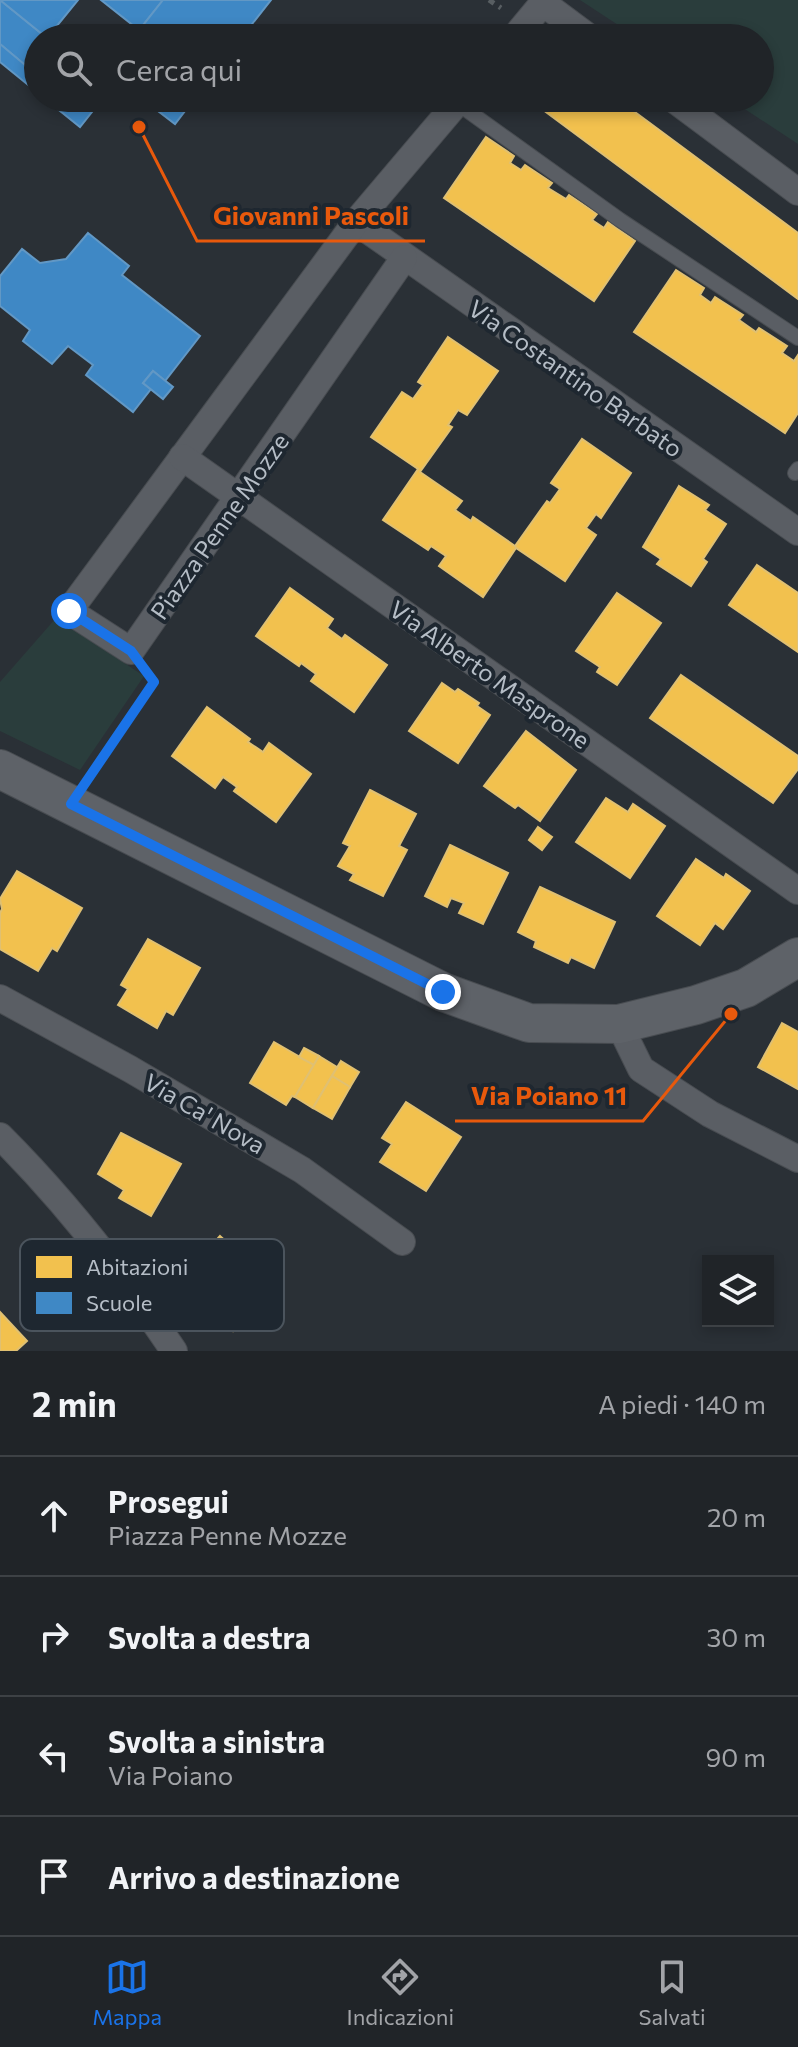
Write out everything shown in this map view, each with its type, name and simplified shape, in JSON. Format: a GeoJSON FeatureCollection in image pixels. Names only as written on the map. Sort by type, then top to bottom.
{"type":"FeatureCollection","features":[{"type":"Feature","properties":{"kind":"street"},"geometry":{"type":"LineString","coordinates":[[526,24],[543,3],[571,24]]}},
{"type":"Feature","properties":{"kind":"street"},"geometry":{"type":"LineString","coordinates":[[131,651],[69,611],[356,222],[449,112]]}},
{"type":"Feature","properties":{"kind":"street"},"geometry":{"type":"LineString","coordinates":[[691,112],[798,192]]}},
{"type":"Feature","properties":{"kind":"street","name":"Via Costantino Barbato"},"geometry":{"type":"LineString","coordinates":[[356,222],[798,532]]}},
{"type":"Feature","properties":{"kind":"street","name":"Piazza Penne Mozze"},"geometry":{"type":"LineString","coordinates":[[131,651],[404,258]]}},
{"type":"Feature","properties":{"kind":"street","name":"Via Alberto Masprone"},"geometry":{"type":"LineString","coordinates":[[182,457],[798,891]]}},
{"type":"Feature","properties":{"kind":"street"},"geometry":{"type":"LineString","coordinates":[[0,769],[443,992],[529,1023],[619,1024],[696,1005],[746,988],[798,957]]}},
{"type":"Feature","properties":{"kind":"street","name":"Via Ca' Nova"},"geometry":{"type":"LineString","coordinates":[[0,998],[130,1069],[302,1170],[402,1242]]}},
{"type":"Feature","properties":{"kind":"street"},"geometry":{"type":"LineString","coordinates":[[619,1024],[641,1069],[710,1114],[798,1159]]}},
{"type":"Feature","properties":{"kind":"street"},"geometry":{"type":"LineString","coordinates":[[0,1136],[33,1170],[90,1239]]}},
{"type":"Feature","properties":{"kind":"street"},"geometry":{"type":"LineString","coordinates":[[161,1331],[174,1351]]}},
{"type":"Feature","properties":{"kind":"lane"},"geometry":{"type":"LineString","coordinates":[[475,112],[620,220],[798,338]]}},
{"type":"Feature","properties":{"kind":"path"},"geometry":{"type":"LineString","coordinates":[[71,804],[154,682],[131,651]]}},
{"type":"Feature","properties":{"kind":"green space"},"geometry":{"type":"Polygon","coordinates":[[[580,0],[798,0],[798,144],[749,112],[774,112],[774,24],[617,24],[580,0]]]}},
{"type":"Feature","properties":{"kind":"green space"},"geometry":{"type":"Polygon","coordinates":[[[56,618],[144,676],[80,770],[0,731],[0,682],[56,618]]]}},
{"type":"Feature","properties":{"kind":"building: Abitazioni"},"geometry":{"type":"Polygon","coordinates":[[[546,112],[635,112],[798,233],[798,299],[546,112]]]}},
{"type":"Feature","properties":{"kind":"building: Abitazioni"},"geometry":{"type":"Polygon","coordinates":[[[486,137],[514,156],[510,163],[521,170],[525,165],[552,183],[548,188],[566,199],[569,195],[597,214],[592,220],[604,228],[608,222],[635,241],[594,301],[444,198],[486,137]]]}},
{"type":"Feature","properties":{"kind":"building: Abitazioni"},"geometry":{"type":"Polygon","coordinates":[[[676,270],[704,288],[700,295],[711,303],[715,297],[743,315],[739,320],[756,332],[759,328],[787,346],[782,353],[794,361],[798,355],[798,413],[785,433],[634,332],[676,270]]]}},
{"type":"Feature","properties":{"kind":"building: Abitazioni"},"geometry":{"type":"Polygon","coordinates":[[[448,337],[498,371],[467,415],[458,410],[448,425],[452,427],[420,472],[462,501],[455,510],[471,521],[473,517],[515,546],[547,501],[550,503],[560,489],[551,483],[582,439],[631,473],[601,518],[596,514],[586,528],[596,535],[565,581],[516,548],[483,597],[439,566],[446,556],[431,546],[428,550],[383,520],[418,469],[371,437],[402,392],[413,399],[423,385],[418,382],[448,337]]]}},
{"type":"Feature","properties":{"kind":"building: Abitazioni"},"geometry":{"type":"Polygon","coordinates":[[[679,486],[709,505],[705,510],[726,524],[703,559],[707,562],[691,586],[657,564],[661,559],[643,547],[679,486]]]}},
{"type":"Feature","properties":{"kind":"building: Abitazioni"},"geometry":{"type":"Polygon","coordinates":[[[757,565],[798,593],[798,652],[729,605],[757,565]]]}},
{"type":"Feature","properties":{"kind":"building: Abitazioni"},"geometry":{"type":"Polygon","coordinates":[[[290,588],[333,619],[327,628],[342,639],[345,635],[387,665],[354,712],[311,681],[316,674],[256,636],[290,588]]]}},
{"type":"Feature","properties":{"kind":"building: Abitazioni"},"geometry":{"type":"Polygon","coordinates":[[[617,593],[661,623],[617,685],[597,672],[600,667],[576,651],[617,593]]]}},
{"type":"Feature","properties":{"kind":"building: Abitazioni"},"geometry":{"type":"Polygon","coordinates":[[[681,675],[798,756],[798,769],[773,803],[650,718],[681,675]]]}},
{"type":"Feature","properties":{"kind":"building: Abitazioni"},"geometry":{"type":"Polygon","coordinates":[[[442,683],[479,703],[477,706],[490,715],[458,763],[409,731],[442,683]]]}},
{"type":"Feature","properties":{"kind":"building: Abitazioni"},"geometry":{"type":"Polygon","coordinates":[[[207,707],[263,752],[269,743],[311,774],[276,822],[234,791],[237,787],[223,777],[215,788],[172,756],[207,707]]]}},
{"type":"Feature","properties":{"kind":"building: Abitazioni"},"geometry":{"type":"Polygon","coordinates":[[[526,731],[576,770],[540,821],[484,786],[526,731]]]}},
{"type":"Feature","properties":{"kind":"building: Abitazioni"},"geometry":{"type":"Polygon","coordinates":[[[370,790],[416,814],[399,846],[407,850],[383,896],[350,880],[354,874],[338,866],[350,846],[343,843],[370,790]]]}},
{"type":"Feature","properties":{"kind":"building: Abitazioni"},"geometry":{"type":"Polygon","coordinates":[[[606,798],[628,812],[633,804],[665,826],[630,878],[576,842],[606,798]]]}},
{"type":"Feature","properties":{"kind":"building: Abitazioni"},"geometry":{"type":"Polygon","coordinates":[[[538,827],[552,837],[542,850],[529,840],[538,827]]]}},
{"type":"Feature","properties":{"kind":"building: Abitazioni"},"geometry":{"type":"Polygon","coordinates":[[[450,845],[508,873],[483,924],[459,913],[464,903],[451,898],[447,907],[425,896],[450,845]]]}},
{"type":"Feature","properties":{"kind":"building: Abitazioni"},"geometry":{"type":"Polygon","coordinates":[[[696,859],[750,891],[723,929],[715,923],[700,945],[657,916],[696,859]]]}},
{"type":"Feature","properties":{"kind":"building: Abitazioni"},"geometry":{"type":"Polygon","coordinates":[[[17,871],[82,908],[57,951],[52,948],[38,971],[0,949],[0,899],[17,871]]]}},
{"type":"Feature","properties":{"kind":"building: Abitazioni"},"geometry":{"type":"Polygon","coordinates":[[[540,887],[615,922],[594,968],[571,957],[568,963],[534,947],[536,941],[518,932],[540,887]]]}},
{"type":"Feature","properties":{"kind":"building: Abitazioni"},"geometry":{"type":"Polygon","coordinates":[[[148,939],[200,968],[173,1015],[166,1011],[157,1028],[118,1005],[128,989],[121,985],[148,939]]]}},
{"type":"Feature","properties":{"kind":"building: Abitazioni"},"geometry":{"type":"Polygon","coordinates":[[[782,1023],[798,1032],[798,1089],[758,1067],[782,1023]]]}},
{"type":"Feature","properties":{"kind":"building: Abitazioni"},"geometry":{"type":"Polygon","coordinates":[[[274,1042],[314,1065],[295,1097],[292,1096],[286,1105],[250,1083],[274,1042]]]}},
{"type":"Feature","properties":{"kind":"building: Abitazioni"},"geometry":{"type":"Polygon","coordinates":[[[304,1048],[319,1056],[314,1065],[299,1057],[304,1048]]]}},
{"type":"Feature","properties":{"kind":"building: Abitazioni"},"geometry":{"type":"Polygon","coordinates":[[[319,1056],[337,1067],[313,1108],[295,1097],[319,1056]]]}},
{"type":"Feature","properties":{"kind":"building: Abitazioni"},"geometry":{"type":"Polygon","coordinates":[[[341,1061],[359,1072],[350,1087],[332,1076],[341,1061]]]}},
{"type":"Feature","properties":{"kind":"building: Abitazioni"},"geometry":{"type":"Polygon","coordinates":[[[332,1076],[350,1087],[332,1119],[313,1108],[332,1076]]]}},
{"type":"Feature","properties":{"kind":"building: Abitazioni"},"geometry":{"type":"Polygon","coordinates":[[[406,1102],[461,1137],[426,1191],[380,1162],[392,1144],[382,1138],[406,1102]]]}},
{"type":"Feature","properties":{"kind":"building: Abitazioni"},"geometry":{"type":"Polygon","coordinates":[[[121,1133],[181,1164],[151,1216],[119,1198],[124,1190],[98,1174],[121,1133]]]}},
{"type":"Feature","properties":{"kind":"building: Abitazioni"},"geometry":{"type":"Polygon","coordinates":[[[0,1312],[27,1341],[16,1351],[0,1351],[0,1312]]]}},
{"type":"Feature","properties":{"kind":"building: Scuole"},"geometry":{"type":"Polygon","coordinates":[[[0,0],[30,24],[24,24],[24,64],[0,44],[0,0]]]}},
{"type":"Feature","properties":{"kind":"building: Scuole"},"geometry":{"type":"Polygon","coordinates":[[[0,0],[78,0],[58,24],[30,24],[0,0]]]}},
{"type":"Feature","properties":{"kind":"building: Scuole"},"geometry":{"type":"Polygon","coordinates":[[[101,0],[163,0],[144,24],[131,24],[101,0]]]}},
{"type":"Feature","properties":{"kind":"building: Scuole"},"geometry":{"type":"Polygon","coordinates":[[[163,0],[271,0],[252,24],[144,24],[163,0]]]}},
{"type":"Feature","properties":{"kind":"building: Scuole"},"geometry":{"type":"Polygon","coordinates":[[[0,44],[24,64],[24,82],[0,62],[0,44]]]}},
{"type":"Feature","properties":{"kind":"building: Scuole"},"geometry":{"type":"Polygon","coordinates":[[[61,112],[92,112],[80,127],[61,112]]]}},
{"type":"Feature","properties":{"kind":"building: Scuole"},"geometry":{"type":"Polygon","coordinates":[[[159,112],[184,112],[175,124],[159,112]]]}},
{"type":"Feature","properties":{"kind":"building: Scuole"},"geometry":{"type":"Polygon","coordinates":[[[88,233],[129,266],[122,275],[200,336],[165,381],[153,371],[143,383],[151,389],[133,412],[86,375],[93,365],[68,346],[52,364],[23,341],[30,330],[0,306],[0,276],[22,249],[40,263],[66,259],[88,233]]]}},
{"type":"Feature","properties":{"kind":"building: Scuole"},"geometry":{"type":"Polygon","coordinates":[[[153,371],[173,387],[163,399],[143,383],[153,371]]]}},
{"type":"Feature","properties":{"kind":"place","name":"Giovanni Pascoli"},"geometry":{"type":"Point","coordinates":[139,127]}},
{"type":"Feature","properties":{"kind":"place","name":"Via Poiano 11"},"geometry":{"type":"Point","coordinates":[731,1014]}},
{"type":"Feature","properties":{"kind":"route"},"geometry":{"type":"LineString","coordinates":[[69,611],[131,651],[154,682],[71,804],[443,992]]}}]}
